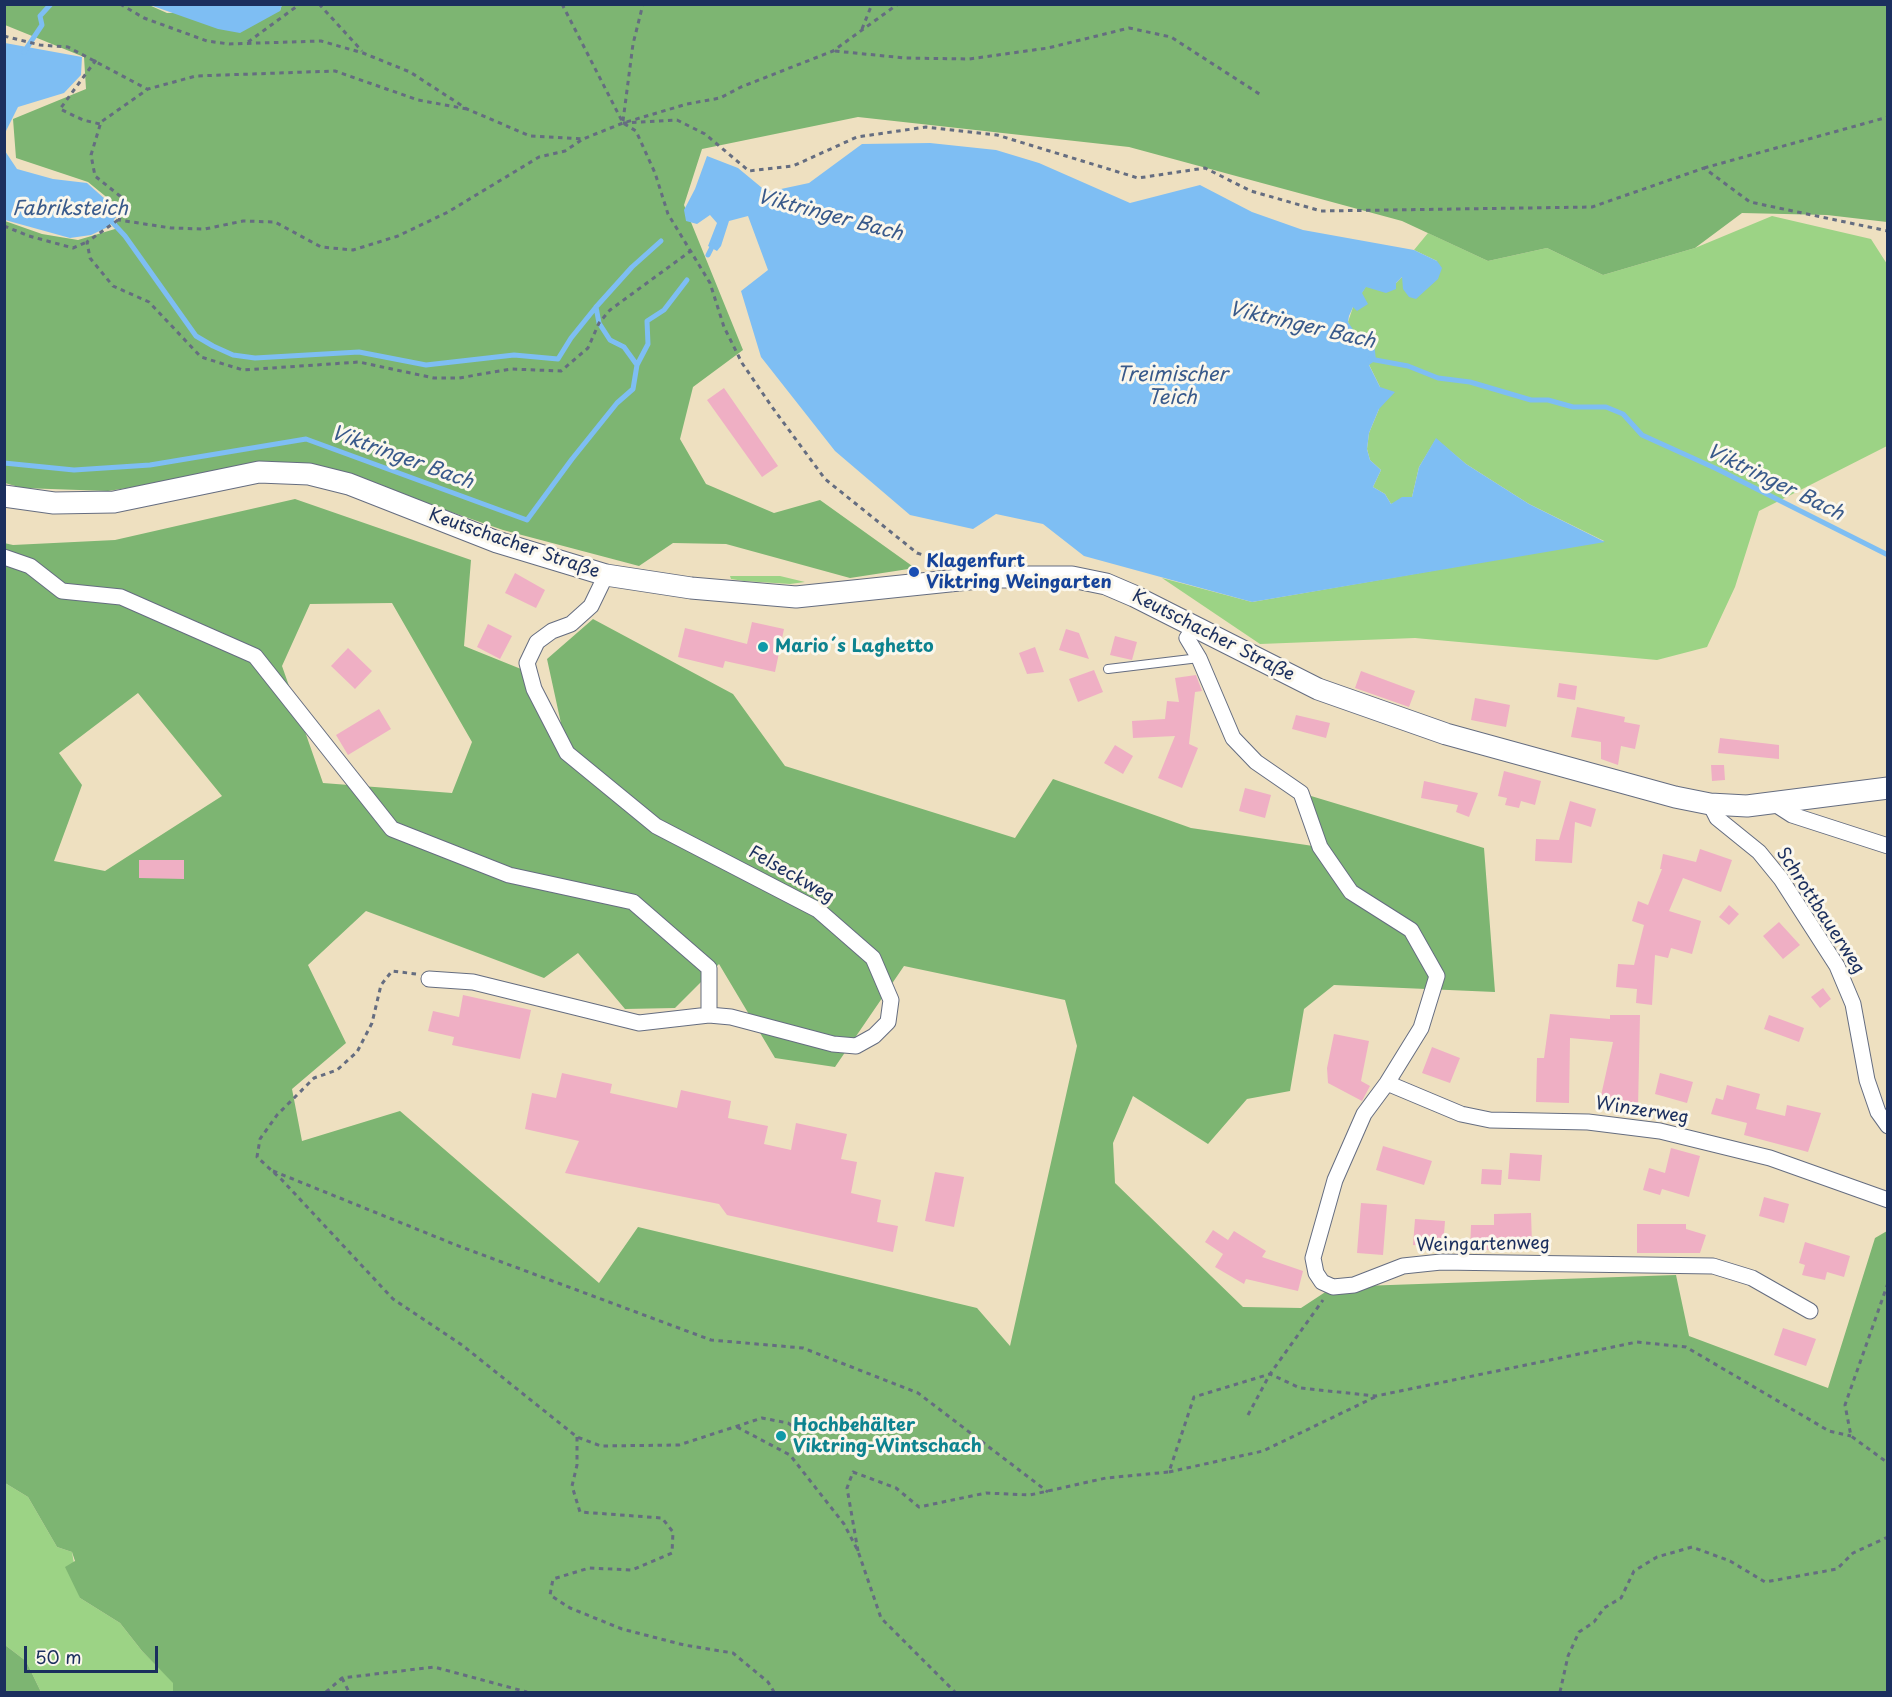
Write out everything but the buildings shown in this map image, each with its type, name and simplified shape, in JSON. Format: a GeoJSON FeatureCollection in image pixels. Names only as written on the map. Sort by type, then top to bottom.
{"type":"FeatureCollection","features":[{"type":"Feature","properties":{"kind":"main road","name":"Keutschacher Straße"},"geometry":{"type":"LineString","coordinates":[[4,496],[54,503],[114,502],[259,472],[309,474],[350,484],[497,542],[606,575],[691,588],[796,597],[988,577],[1072,577],[1106,584],[1134,596],[1318,689],[1446,734],[1710,804],[1775,804],[1887,788]]}},
{"type":"Feature","properties":{"kind":"street"},"geometry":{"type":"LineString","coordinates":[[4,557],[30,566],[63,591],[121,597],[255,656],[392,829],[509,875],[633,902],[709,968],[709,1015]]}},
{"type":"Feature","properties":{"kind":"street","name":"Felseckweg"},"geometry":{"type":"LineString","coordinates":[[429,979],[473,982],[639,1023],[709,1015],[731,1017],[833,1044],[856,1046],[874,1036],[888,1022],[891,1000],[873,958],[819,910],[656,826],[567,753],[534,688],[527,663],[537,642],[552,632],[571,624],[591,606],[606,575]]}},
{"type":"Feature","properties":{"kind":"street"},"geometry":{"type":"LineString","coordinates":[[1195,628],[1187,638],[1199,658],[1233,738],[1256,762],[1301,794],[1320,847],[1351,892],[1411,930],[1437,976],[1421,1028],[1387,1083],[1364,1114],[1335,1179],[1313,1258],[1316,1273],[1322,1282],[1333,1287]]}},
{"type":"Feature","properties":{"kind":"street","name":"Schrottbauerweg"},"geometry":{"type":"LineString","coordinates":[[1710,804],[1717,818],[1759,852],[1781,879],[1837,966],[1853,1004],[1867,1080],[1878,1112],[1887,1126]]}},
{"type":"Feature","properties":{"kind":"street"},"geometry":{"type":"LineString","coordinates":[[1775,804],[1792,815],[1887,846]]}},
{"type":"Feature","properties":{"kind":"street","name":"Winzerweg"},"geometry":{"type":"LineString","coordinates":[[1387,1083],[1461,1114],[1490,1120],[1588,1122],[1660,1131],[1770,1158],[1887,1200]]}},
{"type":"Feature","properties":{"kind":"street","name":"Weingartenweg"},"geometry":{"type":"LineString","coordinates":[[1333,1287],[1354,1285],[1403,1266],[1441,1262],[1713,1266],[1752,1278],[1810,1311]]}},
{"type":"Feature","properties":{"kind":"lane"},"geometry":{"type":"LineString","coordinates":[[1108,669],[1199,658]]}},
{"type":"Feature","properties":{"kind":"path"},"geometry":{"type":"LineString","coordinates":[[120,4],[144,18],[207,41],[229,44],[321,41],[363,53],[410,72],[467,109],[530,136],[583,139]]}},
{"type":"Feature","properties":{"kind":"path"},"geometry":{"type":"LineString","coordinates":[[247,42],[300,4]]}},
{"type":"Feature","properties":{"kind":"path"},"geometry":{"type":"LineString","coordinates":[[319,4],[363,53]]}},
{"type":"Feature","properties":{"kind":"path"},"geometry":{"type":"LineString","coordinates":[[562,4],[623,123],[636,131],[655,173],[668,214],[710,283],[724,327],[742,363],[825,479],[917,553],[948,563]]}},
{"type":"Feature","properties":{"kind":"path"},"geometry":{"type":"LineString","coordinates":[[623,123],[633,44],[643,4]]}},
{"type":"Feature","properties":{"kind":"path"},"geometry":{"type":"LineString","coordinates":[[862,31],[872,4]]}},
{"type":"Feature","properties":{"kind":"path"},"geometry":{"type":"LineString","coordinates":[[4,226],[29,236],[73,248],[87,242],[119,220],[171,228],[205,229],[243,221],[275,222],[321,247],[353,250],[398,236],[448,212],[539,157],[566,151],[583,139],[623,123],[687,104],[720,98],[741,87],[833,51],[898,4]]}},
{"type":"Feature","properties":{"kind":"path"},"geometry":{"type":"LineString","coordinates":[[833,51],[905,58],[969,59],[1048,48],[1129,28],[1171,37],[1261,95]]}},
{"type":"Feature","properties":{"kind":"path"},"geometry":{"type":"LineString","coordinates":[[4,36],[40,45],[68,47],[148,89]]}},
{"type":"Feature","properties":{"kind":"path"},"geometry":{"type":"LineString","coordinates":[[96,60],[60,109],[83,120],[100,124]]}},
{"type":"Feature","properties":{"kind":"path"},"geometry":{"type":"LineString","coordinates":[[119,220],[124,210],[120,196],[95,176],[91,155],[100,124],[148,89],[196,76],[334,71],[418,100],[467,109]]}},
{"type":"Feature","properties":{"kind":"path"},"geometry":{"type":"LineString","coordinates":[[623,123],[677,120],[705,134],[749,171],[793,166],[857,137],[926,127],[998,135],[1138,178],[1205,168],[1251,191],[1322,211],[1592,207],[1704,168],[1887,117]]}},
{"type":"Feature","properties":{"kind":"path"},"geometry":{"type":"LineString","coordinates":[[1704,168],[1750,202],[1887,231]]}},
{"type":"Feature","properties":{"kind":"path"},"geometry":{"type":"LineString","coordinates":[[87,242],[90,258],[113,286],[149,302],[201,357],[243,370],[358,362],[434,378],[459,378],[511,369],[561,371],[588,348],[599,323],[610,310],[692,250]]}},
{"type":"Feature","properties":{"kind":"path"},"geometry":{"type":"LineString","coordinates":[[429,979],[409,972],[392,971],[381,985],[372,1023],[357,1052],[337,1070],[314,1078],[277,1116],[260,1139],[257,1157],[272,1170],[393,1299],[462,1344],[578,1437],[601,1446],[679,1444],[762,1418],[788,1423],[801,1432]]}},
{"type":"Feature","properties":{"kind":"path"},"geometry":{"type":"LineString","coordinates":[[272,1170],[456,1245],[711,1340],[803,1348],[918,1393],[1049,1492]]}},
{"type":"Feature","properties":{"kind":"path"},"geometry":{"type":"LineString","coordinates":[[1851,1436],[1845,1405],[1887,1283]]}},
{"type":"Feature","properties":{"kind":"path"},"geometry":{"type":"LineString","coordinates":[[1248,1415],[1270,1374],[1333,1287]]}},
{"type":"Feature","properties":{"kind":"path"},"geometry":{"type":"LineString","coordinates":[[955,1692],[880,1618],[858,1551],[846,1488],[853,1472],[896,1488],[919,1507],[986,1492],[1030,1495],[1049,1492],[1106,1478],[1169,1472],[1263,1451],[1376,1396],[1637,1342],[1686,1347],[1829,1431],[1851,1436],[1887,1463]]}},
{"type":"Feature","properties":{"kind":"path"},"geometry":{"type":"LineString","coordinates":[[1169,1472],[1194,1397],[1270,1374],[1300,1388],[1376,1396]]}},
{"type":"Feature","properties":{"kind":"path"},"geometry":{"type":"LineString","coordinates":[[737,1427],[790,1455],[843,1524],[858,1551]]}},
{"type":"Feature","properties":{"kind":"path"},"geometry":{"type":"LineString","coordinates":[[578,1437],[577,1465],[572,1486],[580,1512],[662,1518],[674,1532],[672,1553],[632,1570],[590,1568],[553,1579],[550,1595],[570,1608],[622,1629],[684,1646],[733,1653],[768,1682],[774,1692]]}},
{"type":"Feature","properties":{"kind":"path"},"geometry":{"type":"LineString","coordinates":[[1560,1692],[1568,1656],[1579,1632],[1594,1622],[1604,1608],[1621,1598],[1634,1570],[1657,1557],[1692,1547],[1730,1561],[1765,1582],[1837,1569],[1853,1553],[1887,1537]]}},
{"type":"Feature","properties":{"kind":"path"},"geometry":{"type":"LineString","coordinates":[[326,1692],[342,1678],[434,1667],[527,1692]]}},
{"type":"Feature","properties":{"kind":"path"},"geometry":{"type":"LineString","coordinates":[[342,1678],[349,1692]]}},
{"type":"Feature","properties":{"kind":"green space"},"geometry":{"type":"Polygon","coordinates":[[[5,4],[149,5],[167,13],[280,11],[282,4],[1887,5],[1887,222],[1827,215],[1742,213],[1695,248],[1603,275],[1547,248],[1488,261],[1402,221],[1129,147],[858,117],[702,149],[684,205],[743,350],[693,387],[680,439],[706,484],[774,513],[820,500],[915,568],[850,578],[726,544],[673,543],[639,566],[503,530],[318,466],[262,461],[172,481],[108,491],[22,488],[5,483],[5,221],[42,234],[78,240],[115,229],[121,209],[88,182],[16,158],[13,119],[86,89],[84,57],[5,25],[5,4]]]}},
{"type":"Feature","properties":{"kind":"green space"},"geometry":{"type":"Polygon","coordinates":[[[1772,216],[1871,239],[1887,264],[1887,446],[1759,511],[1735,587],[1707,647],[1657,660],[1415,638],[1260,644],[1162,578],[1252,602],[1604,541],[1529,504],[1466,464],[1436,439],[1419,467],[1412,497],[1391,504],[1385,494],[1373,487],[1381,470],[1370,460],[1367,449],[1369,433],[1379,409],[1380,387],[1348,322],[1353,307],[1366,286],[1396,283],[1403,276],[1437,261],[1414,250],[1428,233],[1488,261],[1547,248],[1603,275],[1695,248],[1772,216]]]}},
{"type":"Feature","properties":{"kind":"green space"},"geometry":{"type":"Polygon","coordinates":[[[295,499],[471,560],[464,646],[521,669],[552,734],[567,751],[547,659],[593,619],[733,694],[785,766],[1015,838],[1053,779],[1191,828],[1320,847],[1301,793],[1484,848],[1495,992],[1334,985],[1304,1009],[1290,1091],[1247,1099],[1208,1144],[1133,1096],[1113,1143],[1115,1183],[1243,1307],[1301,1308],[1333,1287],[1676,1275],[1689,1336],[1828,1388],[1875,1238],[1887,1231],[1887,1692],[173,1692],[173,1683],[142,1651],[120,1623],[80,1598],[65,1567],[75,1561],[72,1552],[57,1547],[28,1497],[5,1483],[4,543],[13,545],[115,540],[295,499]],[[392,603],[310,604],[282,666],[323,783],[452,793],[472,742],[392,603]],[[138,693],[59,753],[82,785],[54,861],[105,871],[222,796],[138,693]],[[366,911],[308,965],[346,1043],[292,1089],[302,1141],[400,1111],[599,1283],[638,1227],[977,1308],[1010,1346],[1077,1046],[1065,1000],[904,966],[835,1067],[775,1058],[719,964],[675,1008],[625,1009],[578,953],[544,978],[366,911]]]}},
{"type":"Feature","properties":{"kind":"green space"},"geometry":{"type":"Polygon","coordinates":[[[730,576],[780,576],[805,582],[790,584],[744,581],[731,579],[730,576]]]}},
{"type":"Feature","properties":{"kind":"green space"},"geometry":{"type":"Polygon","coordinates":[[[5,1483],[28,1497],[57,1547],[72,1552],[80,1598],[120,1623],[142,1651],[174,1683],[173,1692],[41,1692],[26,1661],[5,1645],[5,1483]]]}},
{"type":"Feature","properties":{"kind":"green space"},"geometry":{"type":"Polygon","coordinates":[[[5,1645],[26,1661],[41,1692],[5,1692],[5,1645]]]}},
{"type":"Feature","properties":{"kind":"water"},"geometry":{"type":"Polygon","coordinates":[[[150,5],[282,5],[280,11],[240,33],[218,29],[150,5]]]}},
{"type":"Feature","properties":{"kind":"water"},"geometry":{"type":"Polygon","coordinates":[[[5,43],[82,57],[81,75],[64,93],[18,107],[5,133],[5,43]]]}},
{"type":"Feature","properties":{"kind":"water","name":"Treimischer Teich"},"geometry":{"type":"Polygon","coordinates":[[[930,143],[996,150],[1039,163],[1130,203],[1200,185],[1252,212],[1303,230],[1414,250],[1437,261],[1442,268],[1438,279],[1416,299],[1409,297],[1403,289],[1402,277],[1396,283],[1396,289],[1386,293],[1366,287],[1362,293],[1368,304],[1357,311],[1353,307],[1349,316],[1348,322],[1356,334],[1373,334],[1376,360],[1369,365],[1380,387],[1395,392],[1379,409],[1369,433],[1367,449],[1370,460],[1381,470],[1373,487],[1385,494],[1391,504],[1402,497],[1412,497],[1419,467],[1436,438],[1466,464],[1529,504],[1605,542],[1252,602],[1084,556],[1043,524],[996,514],[973,529],[910,515],[835,451],[761,357],[741,291],[768,270],[748,216],[729,221],[721,246],[717,251],[708,246],[717,223],[710,215],[697,224],[686,221],[684,210],[695,189],[707,156],[738,168],[767,192],[809,183],[862,144],[930,143]]]}},
{"type":"Feature","properties":{"kind":"water","name":"Fabriksteich"},"geometry":{"type":"Polygon","coordinates":[[[5,151],[17,169],[53,179],[87,183],[105,199],[117,216],[108,227],[91,235],[70,238],[5,220],[5,151]]]}},
{"type":"Feature","properties":{"kind":"waterway"},"geometry":{"type":"LineString","coordinates":[[24,52],[42,25],[40,16],[51,4]]}},
{"type":"Feature","properties":{"kind":"waterway"},"geometry":{"type":"LineString","coordinates":[[107,220],[112,222],[125,236],[196,336],[213,346],[233,355],[255,358],[359,352],[426,365],[514,355],[558,359],[571,338],[596,307],[632,267],[661,241]]}},
{"type":"Feature","properties":{"kind":"waterway","name":"Viktringer Bach"},"geometry":{"type":"LineString","coordinates":[[708,255],[713,245]]}},
{"type":"Feature","properties":{"kind":"waterway","name":"Viktringer Bach"},"geometry":{"type":"LineString","coordinates":[[4,463],[74,470],[150,465],[306,439],[527,520],[617,403],[633,389],[637,365],[648,344],[647,321],[664,310],[687,280]]}},
{"type":"Feature","properties":{"kind":"waterway"},"geometry":{"type":"LineString","coordinates":[[596,307],[599,323],[610,340],[624,347],[637,365]]}},
{"type":"Feature","properties":{"kind":"waterway","name":"Viktringer Bach"},"geometry":{"type":"LineString","coordinates":[[1370,359],[1408,366],[1438,378],[1470,382],[1531,400],[1548,400],[1573,407],[1606,407],[1623,414],[1642,435],[1717,469],[1888,555]]}},
{"type":"Feature","properties":{"kind":"place","name":"Klagenfurt Viktring Weingarten"},"geometry":{"type":"Point","coordinates":[914,572]}},
{"type":"Feature","properties":{"kind":"place","name":"Mario´s Laghetto"},"geometry":{"type":"Point","coordinates":[763,647]}},
{"type":"Feature","properties":{"kind":"place","name":"Hochbehälter Viktring-Wintschach"},"geometry":{"type":"Point","coordinates":[781,1436]}}]}
